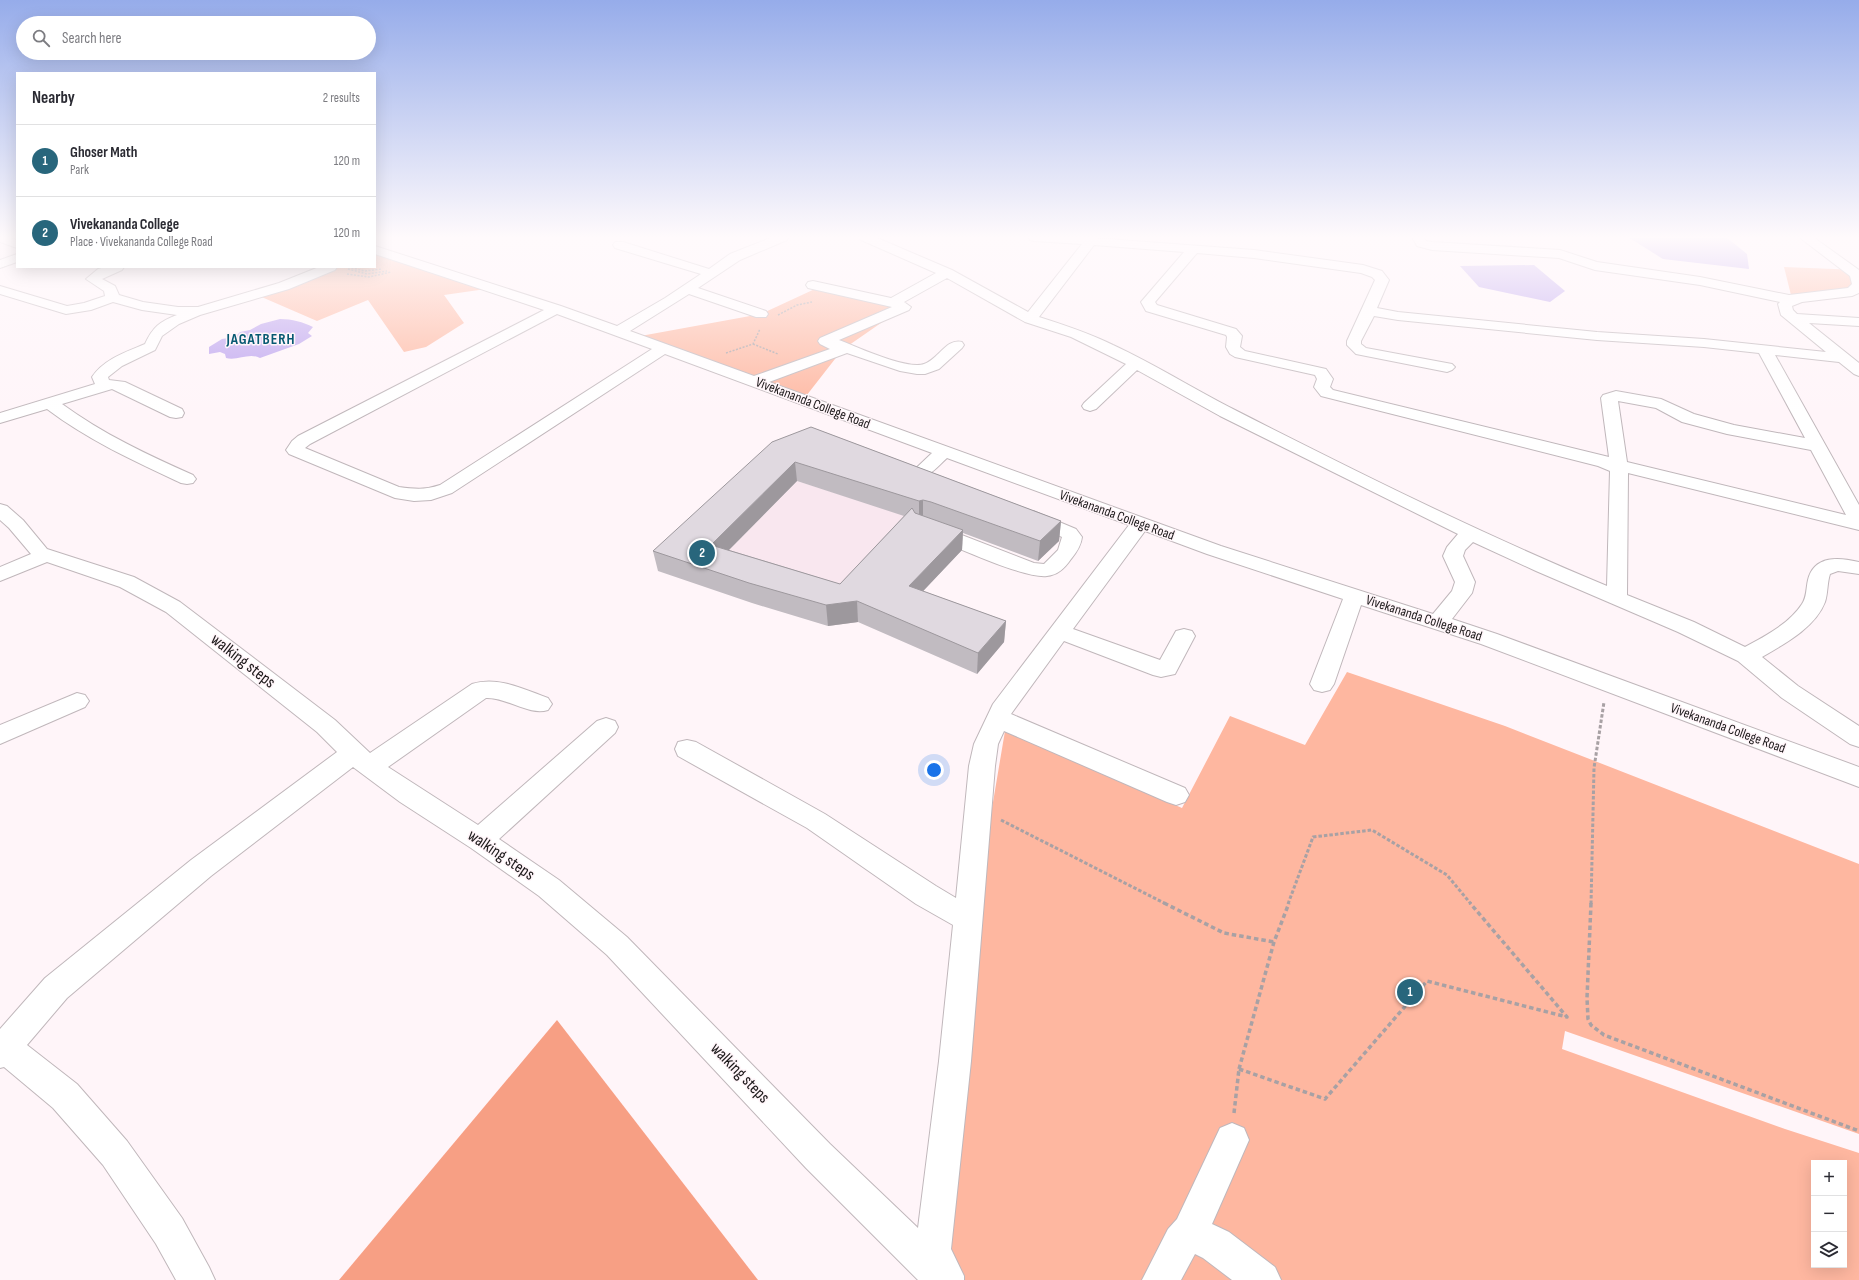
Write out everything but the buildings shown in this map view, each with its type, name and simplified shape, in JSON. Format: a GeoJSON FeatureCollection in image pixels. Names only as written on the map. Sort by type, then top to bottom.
{"type":"FeatureCollection","features":[{"type":"Feature","properties":{"kind":"main road"},"geometry":{"type":"LineString","coordinates":[[22,297],[66,310],[86,307],[113,298],[149,307],[178,312],[199,310],[246,297]]}},
{"type":"Feature","properties":{"kind":"main road","name":"Vivekananda College Road"},"geometry":{"type":"LineString","coordinates":[[518,297],[620,331],[1140,524],[1354,596],[1489,639],[1859,777]]}},
{"type":"Feature","properties":{"kind":"main road"},"geometry":{"type":"LineString","coordinates":[[620,331],[675,297]]}},
{"type":"Feature","properties":{"kind":"main road"},"geometry":{"type":"LineString","coordinates":[[707,297],[762,318]]}},
{"type":"Feature","properties":{"kind":"main road"},"geometry":{"type":"LineString","coordinates":[[825,340],[904,307],[865,297]]}},
{"type":"Feature","properties":{"kind":"main road"},"geometry":{"type":"LineString","coordinates":[[893,303],[904,297]]}},
{"type":"Feature","properties":{"kind":"main road"},"geometry":{"type":"LineString","coordinates":[[991,297],[1030,319],[1095,342],[1226,412],[1470,533],[1543,567],[1686,627],[1746,656],[1790,692],[1859,738]]}},
{"type":"Feature","properties":{"kind":"main road"},"geometry":{"type":"LineString","coordinates":[[1030,319],[1047,297]]}},
{"type":"Feature","properties":{"kind":"main road"},"geometry":{"type":"LineString","coordinates":[[1152,297],[1148,302],[1150,308],[1231,332],[1235,336],[1233,348],[1240,354],[1320,372],[1324,375],[1325,379],[1322,387],[1327,393],[1612,464],[1859,523]]}},
{"type":"Feature","properties":{"kind":"main road"},"geometry":{"type":"LineString","coordinates":[[1375,297],[1354,341],[1354,346],[1356,348],[1369,353],[1447,367]]}},
{"type":"Feature","properties":{"kind":"main road"},"geometry":{"type":"LineString","coordinates":[[1776,297],[1796,301]]}},
{"type":"Feature","properties":{"kind":"main road"},"geometry":{"type":"LineString","coordinates":[[1796,301],[1792,299],[1816,297]]}},
{"type":"Feature","properties":{"kind":"main road"},"geometry":{"type":"LineString","coordinates":[[1796,301],[1786,304],[1786,312],[1854,365]]}},
{"type":"Feature","properties":{"kind":"main road"},"geometry":{"type":"LineString","coordinates":[[556,309],[304,440],[298,444],[295,450],[395,492],[414,495],[431,494],[446,489],[664,348]]}},
{"type":"Feature","properties":{"kind":"main road"},"geometry":{"type":"LineString","coordinates":[[104,385],[100,377],[104,372],[113,365],[150,347],[154,343],[156,333],[161,329],[199,310]]}},
{"type":"Feature","properties":{"kind":"main road"},"geometry":{"type":"LineString","coordinates":[[1369,311],[1414,319],[1597,336],[1704,343],[1854,365]]}},
{"type":"Feature","properties":{"kind":"main road"},"geometry":{"type":"LineString","coordinates":[[1793,318],[1859,322]]}},
{"type":"Feature","properties":{"kind":"main road"},"geometry":{"type":"LineString","coordinates":[[825,340],[890,363],[920,370],[932,366],[957,345]]}},
{"type":"Feature","properties":{"kind":"main road"},"geometry":{"type":"LineString","coordinates":[[756,381],[842,350],[825,340]]}},
{"type":"Feature","properties":{"kind":"main road"},"geometry":{"type":"LineString","coordinates":[[1765,351],[1859,523]]}},
{"type":"Feature","properties":{"kind":"main road"},"geometry":{"type":"LineString","coordinates":[[1090,406],[1136,363]]}},
{"type":"Feature","properties":{"kind":"main road"},"geometry":{"type":"LineString","coordinates":[[0,418],[104,385],[119,385],[176,413]]}},
{"type":"Feature","properties":{"kind":"main road"},"geometry":{"type":"LineString","coordinates":[[1617,598],[1619,472],[1612,464],[1609,398],[1616,396],[1661,404],[1688,418],[1732,430],[1818,446]]}},
{"type":"Feature","properties":{"kind":"main road"},"geometry":{"type":"LineString","coordinates":[[50,403],[92,433],[120,448],[187,479]]}},
{"type":"Feature","properties":{"kind":"main road"},"geometry":{"type":"LineString","coordinates":[[921,473],[945,451]]}},
{"type":"Feature","properties":{"kind":"main road","name":"walking steps"},"geometry":{"type":"LineString","coordinates":[[0,510],[16,524],[40,553],[127,582],[174,607],[326,726],[361,760],[409,796],[480,840],[549,888],[616,946],[818,1156],[946,1280]]}},
{"type":"Feature","properties":{"kind":"main road"},"geometry":{"type":"LineString","coordinates":[[923,527],[1029,568],[1049,570],[1055,566],[1071,544],[1072,538],[1069,533],[1018,511]]}},
{"type":"Feature","properties":{"kind":"main road"},"geometry":{"type":"LineString","coordinates":[[946,1280],[934,1250],[955,1061],[982,766],[986,744],[997,718],[1140,524]]}},
{"type":"Feature","properties":{"kind":"main road"},"geometry":{"type":"LineString","coordinates":[[1438,622],[1462,593],[1465,582],[1452,554],[1454,549],[1470,533]]}},
{"type":"Feature","properties":{"kind":"main road"},"geometry":{"type":"LineString","coordinates":[[0,575],[46,555]]}},
{"type":"Feature","properties":{"kind":"main road"},"geometry":{"type":"LineString","coordinates":[[1746,656],[1777,639],[1800,621],[1813,604],[1821,571],[1827,566],[1838,565],[1859,568]]}},
{"type":"Feature","properties":{"kind":"main road"},"geometry":{"type":"LineString","coordinates":[[1322,684],[1354,596]]}},
{"type":"Feature","properties":{"kind":"main road"},"geometry":{"type":"LineString","coordinates":[[1060,632],[1161,670],[1167,668],[1184,636]]}},
{"type":"Feature","properties":{"kind":"main road"},"geometry":{"type":"LineString","coordinates":[[196,1280],[169,1231],[115,1153],[64,1096],[2,1048],[61,983],[202,868],[361,760],[480,690],[488,688],[497,689],[540,704]]}},
{"type":"Feature","properties":{"kind":"main road"},"geometry":{"type":"LineString","coordinates":[[0,735],[76,701]]}},
{"type":"Feature","properties":{"kind":"main road"},"geometry":{"type":"LineString","coordinates":[[997,718],[1176,795]]}},
{"type":"Feature","properties":{"kind":"main road"},"geometry":{"type":"LineString","coordinates":[[480,840],[606,726]]}},
{"type":"Feature","properties":{"kind":"main road"},"geometry":{"type":"LineString","coordinates":[[687,749],[816,821],[926,895],[968,919]]}},
{"type":"Feature","properties":{"kind":"main road"},"geometry":{"type":"LineString","coordinates":[[1161,1280],[1180,1242],[1190,1232],[1232,1140]]}},
{"type":"Feature","properties":{"kind":"main road"},"geometry":{"type":"LineString","coordinates":[[1190,1232],[1216,1246],[1262,1280]]}},
{"type":"Feature","properties":{"kind":"path"},"geometry":{"type":"LineString","coordinates":[[777,316],[797,305],[818,301]]}},
{"type":"Feature","properties":{"kind":"path"},"geometry":{"type":"LineString","coordinates":[[753,344],[762,318]]}},
{"type":"Feature","properties":{"kind":"path"},"geometry":{"type":"LineString","coordinates":[[703,362],[753,344],[780,354]]}},
{"type":"Feature","properties":{"kind":"path"},"geometry":{"type":"LineString","coordinates":[[1605,682],[1603,719],[1594,768],[1587,998],[1588,1019],[1591,1025],[1604,1035],[1859,1130]]}},
{"type":"Feature","properties":{"kind":"path"},"geometry":{"type":"LineString","coordinates":[[978,808],[1224,933],[1274,942]]}},
{"type":"Feature","properties":{"kind":"path"},"geometry":{"type":"LineString","coordinates":[[1232,1140],[1239,1069],[1274,942],[1313,837],[1372,830],[1446,875],[1567,1017],[1427,981],[1325,1099],[1239,1069]]}},
{"type":"Feature","properties":{"kind":"shaded area"},"geometry":{"type":"Polygon","coordinates":[[[261,297],[445,297],[464,323],[426,347],[404,352],[368,300],[317,321],[261,297]]]}},
{"type":"Feature","properties":{"kind":"shaded area"},"geometry":{"type":"Polygon","coordinates":[[[798,297],[857,297],[904,307],[842,350],[803,400],[635,337],[761,314],[798,297]]]}},
{"type":"Feature","properties":{"kind":"shaded area"},"geometry":{"type":"Polygon","coordinates":[[[1525,297],[1557,297],[1550,302],[1525,297]]]}},
{"type":"Feature","properties":{"kind":"shaded area"},"geometry":{"type":"Polygon","coordinates":[[[1791,297],[1812,297],[1792,299],[1791,297]]]}},
{"type":"Feature","properties":{"kind":"shaded area"},"geometry":{"type":"Polygon","coordinates":[[[280,319],[297,321],[313,327],[308,333],[312,336],[299,344],[260,358],[256,356],[248,356],[230,359],[226,358],[225,354],[220,352],[209,354],[209,347],[222,339],[235,337],[240,332],[280,319]]]}},
{"type":"Feature","properties":{"kind":"shaded area"},"geometry":{"type":"Polygon","coordinates":[[[797,481],[920,520],[842,604],[714,565],[797,481]]]}},
{"type":"Feature","properties":{"kind":"shaded area"},"geometry":{"type":"Polygon","coordinates":[[[1347,672],[1505,726],[1859,864],[1859,1134],[1565,1031],[1562,1049],[1785,1129],[1859,1153],[1859,1280],[964,1280],[943,1251],[990,820],[1005,731],[1182,808],[1230,716],[1305,745],[1347,672]]]}},
{"type":"Feature","properties":{"kind":"shaded area"},"geometry":{"type":"Polygon","coordinates":[[[557,1020],[758,1280],[339,1280],[557,1020]]]}},
{"type":"Feature","properties":{"kind":"place","name":"Vivekananda College"},"geometry":{"type":"Point","coordinates":[702,553]}},
{"type":"Feature","properties":{"kind":"place","name":"Ghoser Math"},"geometry":{"type":"Point","coordinates":[1410,992]}},
{"type":"Feature","properties":{"kind":"district","name":"JAGATBERH"},"geometry":{"type":"Point","coordinates":[261,339]}}]}
